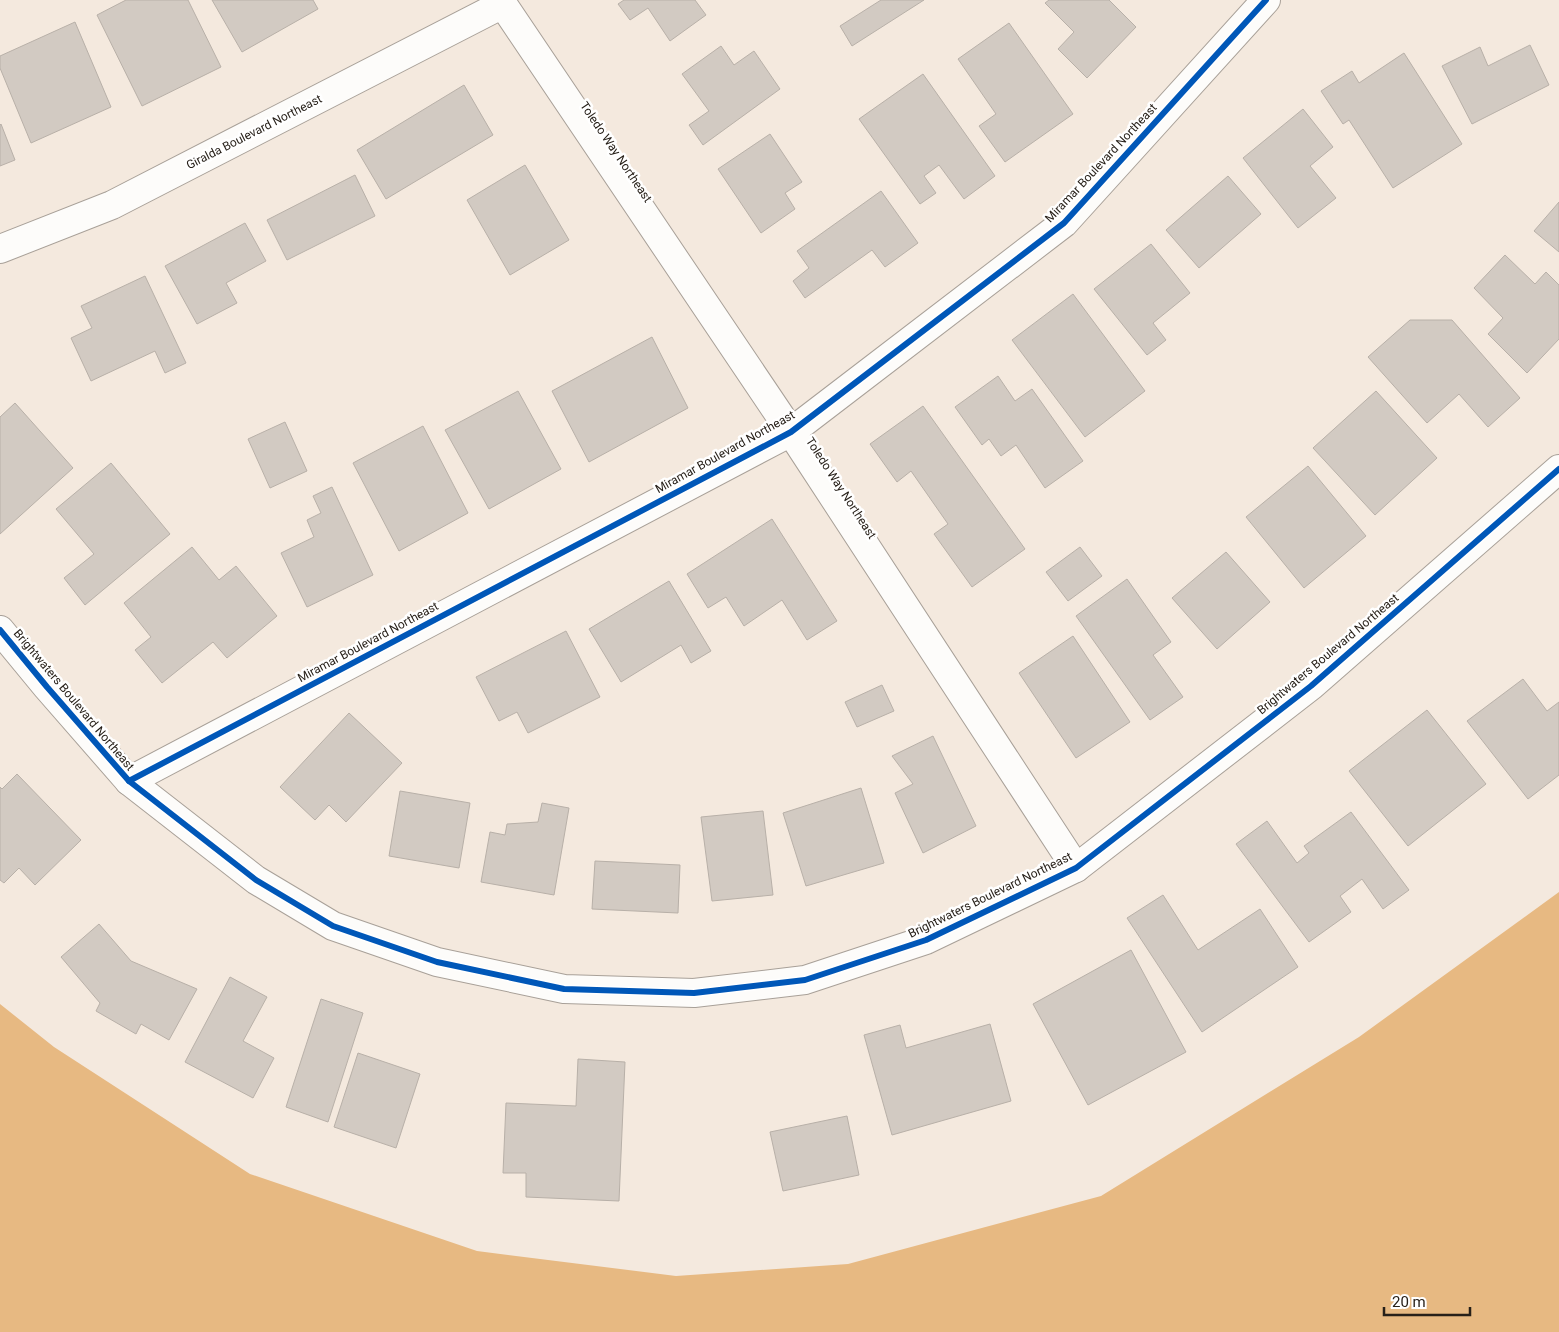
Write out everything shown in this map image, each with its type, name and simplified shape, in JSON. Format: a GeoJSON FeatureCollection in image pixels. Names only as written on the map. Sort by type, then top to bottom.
{"type":"FeatureCollection","features":[{"type":"Feature","properties":{"kind":"street","name":"Miramar Boulevard Northeast"},"geometry":{"type":"LineString","coordinates":[[128,781],[791,432],[1064,223],[1266,0]]}},
{"type":"Feature","properties":{"kind":"street","name":"Toledo Way Northeast"},"geometry":{"type":"LineString","coordinates":[[501,2],[791,432],[1076,868]]}},
{"type":"Feature","properties":{"kind":"street","name":"Giralda Boulevard Northeast"},"geometry":{"type":"LineString","coordinates":[[0,249],[112,205],[501,2]]}},
{"type":"Feature","properties":{"kind":"street","name":"Brightwaters Boulevard Northeast"},"geometry":{"type":"LineString","coordinates":[[0,630],[128,781],[256,880],[333,926],[437,962],[564,989],[694,993],[805,980],[926,940],[1076,868],[1311,686],[1559,469]]}},
{"type":"Feature","properties":{"kind":"shaded area"},"geometry":{"type":"Polygon","coordinates":[[[1559,892],[1559,1332],[0,1332],[0,1004],[54,1047],[250,1174],[477,1251],[676,1276],[848,1264],[1101,1196],[1359,1037],[1559,892]]]}},
{"type":"Feature","properties":{"kind":"building"},"geometry":{"type":"Polygon","coordinates":[[[126,0],[188,0],[221,67],[142,106],[97,15],[126,0]]]}},
{"type":"Feature","properties":{"kind":"building"},"geometry":{"type":"Polygon","coordinates":[[[212,0],[313,0],[318,9],[242,52],[212,0]]]}},
{"type":"Feature","properties":{"kind":"building"},"geometry":{"type":"Polygon","coordinates":[[[624,0],[695,0],[706,15],[670,41],[648,8],[630,20],[618,4],[624,0]]]}},
{"type":"Feature","properties":{"kind":"building"},"geometry":{"type":"Polygon","coordinates":[[[881,0],[924,0],[852,46],[840,26],[881,0]]]}},
{"type":"Feature","properties":{"kind":"building"},"geometry":{"type":"Polygon","coordinates":[[[1049,0],[1109,0],[1136,27],[1087,78],[1058,49],[1074,32],[1045,3],[1049,0]]]}},
{"type":"Feature","properties":{"kind":"building"},"geometry":{"type":"Polygon","coordinates":[[[75,22],[111,107],[31,143],[0,68],[0,56],[75,22]]]}},
{"type":"Feature","properties":{"kind":"building"},"geometry":{"type":"Polygon","coordinates":[[[1009,23],[1073,114],[1005,162],[979,126],[996,114],[958,59],[1009,23]]]}},
{"type":"Feature","properties":{"kind":"building"},"geometry":{"type":"Polygon","coordinates":[[[1530,45],[1549,85],[1472,124],[1442,66],[1480,47],[1488,66],[1530,45]]]}},
{"type":"Feature","properties":{"kind":"building"},"geometry":{"type":"Polygon","coordinates":[[[721,46],[734,65],[754,51],[780,89],[703,145],[689,125],[709,111],[682,74],[721,46]]]}},
{"type":"Feature","properties":{"kind":"building"},"geometry":{"type":"Polygon","coordinates":[[[1404,53],[1462,144],[1393,188],[1349,120],[1343,124],[1321,91],[1352,71],[1359,83],[1404,53]]]}},
{"type":"Feature","properties":{"kind":"building"},"geometry":{"type":"Polygon","coordinates":[[[923,74],[995,176],[964,199],[939,165],[924,176],[936,193],[920,204],[859,119],[923,74]]]}},
{"type":"Feature","properties":{"kind":"building"},"geometry":{"type":"Polygon","coordinates":[[[464,85],[493,135],[386,199],[357,150],[464,85]]]}},
{"type":"Feature","properties":{"kind":"building"},"geometry":{"type":"Polygon","coordinates":[[[1303,109],[1333,147],[1310,166],[1336,198],[1298,228],[1243,158],[1303,109]]]}},
{"type":"Feature","properties":{"kind":"building"},"geometry":{"type":"Polygon","coordinates":[[[0,125],[15,160],[0,166],[0,125]]]}},
{"type":"Feature","properties":{"kind":"building"},"geometry":{"type":"Polygon","coordinates":[[[770,134],[802,182],[785,193],[795,209],[761,233],[718,169],[770,134]]]}},
{"type":"Feature","properties":{"kind":"building"},"geometry":{"type":"Polygon","coordinates":[[[525,165],[569,240],[510,275],[467,200],[525,165]]]}},
{"type":"Feature","properties":{"kind":"building"},"geometry":{"type":"Polygon","coordinates":[[[355,175],[375,216],[287,260],[267,220],[355,175]]]}},
{"type":"Feature","properties":{"kind":"building"},"geometry":{"type":"Polygon","coordinates":[[[1228,176],[1261,214],[1199,268],[1166,230],[1228,176]]]}},
{"type":"Feature","properties":{"kind":"building"},"geometry":{"type":"Polygon","coordinates":[[[881,191],[918,243],[885,267],[872,250],[805,298],[793,281],[809,268],[797,251],[881,191]]]}},
{"type":"Feature","properties":{"kind":"building"},"geometry":{"type":"Polygon","coordinates":[[[1559,202],[1559,252],[1534,231],[1559,202]]]}},
{"type":"Feature","properties":{"kind":"building"},"geometry":{"type":"Polygon","coordinates":[[[245,223],[266,261],[226,283],[237,303],[197,324],[165,266],[245,223]]]}},
{"type":"Feature","properties":{"kind":"building"},"geometry":{"type":"Polygon","coordinates":[[[1151,244],[1190,293],[1153,323],[1166,340],[1147,355],[1094,289],[1151,244]]]}},
{"type":"Feature","properties":{"kind":"building"},"geometry":{"type":"Polygon","coordinates":[[[1505,255],[1535,284],[1546,272],[1559,285],[1559,339],[1527,373],[1488,334],[1503,318],[1474,288],[1505,255]]]}},
{"type":"Feature","properties":{"kind":"building"},"geometry":{"type":"Polygon","coordinates":[[[145,276],[186,363],[165,373],[155,351],[91,381],[71,338],[92,328],[81,306],[145,276]]]}},
{"type":"Feature","properties":{"kind":"building"},"geometry":{"type":"Polygon","coordinates":[[[1073,294],[1145,391],[1085,437],[1012,340],[1073,294]]]}},
{"type":"Feature","properties":{"kind":"building"},"geometry":{"type":"Polygon","coordinates":[[[1410,320],[1452,320],[1520,398],[1488,427],[1459,394],[1427,423],[1368,357],[1410,320]]]}},
{"type":"Feature","properties":{"kind":"building"},"geometry":{"type":"Polygon","coordinates":[[[652,337],[688,408],[589,462],[552,391],[652,337]]]}},
{"type":"Feature","properties":{"kind":"building"},"geometry":{"type":"Polygon","coordinates":[[[998,376],[1015,401],[1032,389],[1083,461],[1045,488],[1016,445],[1001,456],[989,439],[982,445],[955,407],[998,376]]]}},
{"type":"Feature","properties":{"kind":"building"},"geometry":{"type":"Polygon","coordinates":[[[518,391],[561,469],[489,509],[445,430],[518,391]]]}},
{"type":"Feature","properties":{"kind":"building"},"geometry":{"type":"Polygon","coordinates":[[[1376,391],[1437,458],[1375,515],[1313,448],[1376,391]]]}},
{"type":"Feature","properties":{"kind":"building"},"geometry":{"type":"Polygon","coordinates":[[[15,403],[73,468],[0,534],[0,417],[15,403]]]}},
{"type":"Feature","properties":{"kind":"building"},"geometry":{"type":"Polygon","coordinates":[[[923,406],[1025,549],[972,587],[934,534],[948,524],[911,471],[897,482],[870,444],[923,406]]]}},
{"type":"Feature","properties":{"kind":"building"},"geometry":{"type":"Polygon","coordinates":[[[285,422],[307,471],[270,488],[248,439],[285,422]]]}},
{"type":"Feature","properties":{"kind":"building"},"geometry":{"type":"Polygon","coordinates":[[[423,426],[468,513],[399,551],[353,463],[423,426]]]}},
{"type":"Feature","properties":{"kind":"building"},"geometry":{"type":"Polygon","coordinates":[[[111,463],[170,534],[85,605],[64,578],[94,554],[56,509],[111,463]]]}},
{"type":"Feature","properties":{"kind":"building"},"geometry":{"type":"Polygon","coordinates":[[[1308,466],[1366,536],[1304,588],[1246,517],[1308,466]]]}},
{"type":"Feature","properties":{"kind":"building"},"geometry":{"type":"Polygon","coordinates":[[[332,487],[373,575],[307,607],[281,553],[314,537],[307,520],[321,513],[313,496],[332,487]]]}},
{"type":"Feature","properties":{"kind":"building"},"geometry":{"type":"Polygon","coordinates":[[[772,519],[837,621],[807,640],[782,600],[744,626],[726,597],[708,608],[687,574],[772,519]]]}},
{"type":"Feature","properties":{"kind":"building"},"geometry":{"type":"Polygon","coordinates":[[[192,547],[219,580],[236,566],[277,616],[227,658],[213,642],[162,683],[135,650],[151,637],[124,603],[192,547]]]}},
{"type":"Feature","properties":{"kind":"building"},"geometry":{"type":"Polygon","coordinates":[[[1080,547],[1102,576],[1068,601],[1046,572],[1080,547]]]}},
{"type":"Feature","properties":{"kind":"building"},"geometry":{"type":"Polygon","coordinates":[[[1226,552],[1270,602],[1217,649],[1172,598],[1226,552]]]}},
{"type":"Feature","properties":{"kind":"building"},"geometry":{"type":"Polygon","coordinates":[[[1127,579],[1171,642],[1153,655],[1183,697],[1150,720],[1076,616],[1127,579]]]}},
{"type":"Feature","properties":{"kind":"building"},"geometry":{"type":"Polygon","coordinates":[[[669,581],[711,651],[691,663],[681,645],[621,682],[589,629],[669,581]]]}},
{"type":"Feature","properties":{"kind":"building"},"geometry":{"type":"Polygon","coordinates":[[[566,631],[600,697],[528,733],[517,712],[499,721],[476,677],[566,631]]]}},
{"type":"Feature","properties":{"kind":"building"},"geometry":{"type":"Polygon","coordinates":[[[1073,636],[1130,722],[1076,758],[1019,673],[1073,636]]]}},
{"type":"Feature","properties":{"kind":"building"},"geometry":{"type":"Polygon","coordinates":[[[1523,679],[1547,711],[1559,702],[1559,775],[1528,799],[1467,721],[1523,679]]]}},
{"type":"Feature","properties":{"kind":"building"},"geometry":{"type":"Polygon","coordinates":[[[882,685],[894,711],[857,727],[845,702],[882,685]]]}},
{"type":"Feature","properties":{"kind":"building"},"geometry":{"type":"Polygon","coordinates":[[[1427,710],[1486,784],[1408,846],[1349,771],[1427,710]]]}},
{"type":"Feature","properties":{"kind":"building"},"geometry":{"type":"Polygon","coordinates":[[[349,713],[402,763],[346,822],[329,805],[315,820],[280,787],[349,713]]]}},
{"type":"Feature","properties":{"kind":"building"},"geometry":{"type":"Polygon","coordinates":[[[933,736],[976,826],[923,853],[895,793],[913,784],[892,756],[933,736]]]}},
{"type":"Feature","properties":{"kind":"building"},"geometry":{"type":"Polygon","coordinates":[[[17,774],[81,840],[35,885],[19,868],[4,883],[0,880],[0,787],[2,789],[17,774]]]}},
{"type":"Feature","properties":{"kind":"building"},"geometry":{"type":"Polygon","coordinates":[[[861,788],[884,863],[806,886],[783,813],[861,788]]]}},
{"type":"Feature","properties":{"kind":"building"},"geometry":{"type":"Polygon","coordinates":[[[400,791],[470,803],[459,868],[389,856],[400,791]]]}},
{"type":"Feature","properties":{"kind":"building"},"geometry":{"type":"Polygon","coordinates":[[[542,803],[569,808],[554,895],[481,882],[490,832],[505,835],[507,824],[538,822],[542,803]]]}},
{"type":"Feature","properties":{"kind":"building"},"geometry":{"type":"Polygon","coordinates":[[[763,811],[773,895],[712,901],[701,817],[763,811]]]}},
{"type":"Feature","properties":{"kind":"building"},"geometry":{"type":"Polygon","coordinates":[[[1351,812],[1409,890],[1383,909],[1362,879],[1340,896],[1351,912],[1309,942],[1236,844],[1267,821],[1297,863],[1309,853],[1304,846],[1351,812]]]}},
{"type":"Feature","properties":{"kind":"building"},"geometry":{"type":"Polygon","coordinates":[[[595,861],[680,865],[678,913],[592,909],[595,861]]]}},
{"type":"Feature","properties":{"kind":"building"},"geometry":{"type":"Polygon","coordinates":[[[1163,895],[1198,950],[1260,909],[1298,967],[1202,1032],[1127,918],[1163,895]]]}},
{"type":"Feature","properties":{"kind":"building"},"geometry":{"type":"Polygon","coordinates":[[[99,924],[131,961],[197,989],[169,1040],[141,1024],[136,1034],[96,1011],[100,1003],[61,957],[99,924]]]}},
{"type":"Feature","properties":{"kind":"building"},"geometry":{"type":"Polygon","coordinates":[[[1131,950],[1186,1052],[1088,1105],[1033,1004],[1131,950]]]}},
{"type":"Feature","properties":{"kind":"building"},"geometry":{"type":"Polygon","coordinates":[[[230,977],[267,997],[243,1041],[274,1058],[253,1098],[185,1062],[230,977]]]}},
{"type":"Feature","properties":{"kind":"building"},"geometry":{"type":"Polygon","coordinates":[[[321,999],[363,1013],[328,1122],[286,1107],[321,999]]]}},
{"type":"Feature","properties":{"kind":"building"},"geometry":{"type":"Polygon","coordinates":[[[990,1024],[1011,1101],[892,1135],[864,1035],[900,1025],[906,1048],[990,1024]]]}},
{"type":"Feature","properties":{"kind":"building"},"geometry":{"type":"Polygon","coordinates":[[[358,1053],[420,1074],[396,1148],[334,1127],[358,1053]]]}},
{"type":"Feature","properties":{"kind":"building"},"geometry":{"type":"Polygon","coordinates":[[[578,1059],[625,1062],[619,1201],[526,1197],[526,1173],[503,1173],[506,1103],[576,1106],[578,1059]]]}},
{"type":"Feature","properties":{"kind":"building"},"geometry":{"type":"Polygon","coordinates":[[[847,1116],[859,1175],[783,1191],[770,1132],[847,1116]]]}},
{"type":"Feature","properties":{"kind":"cycle path"},"geometry":{"type":"LineString","coordinates":[[129,781],[791,432],[1064,223],[1266,0]]}},
{"type":"Feature","properties":{"kind":"cycle path"},"geometry":{"type":"LineString","coordinates":[[0,630],[129,781],[256,880],[333,926],[437,962],[564,989],[694,993],[805,980],[926,940],[1076,868],[1311,686],[1559,469]]}}]}
